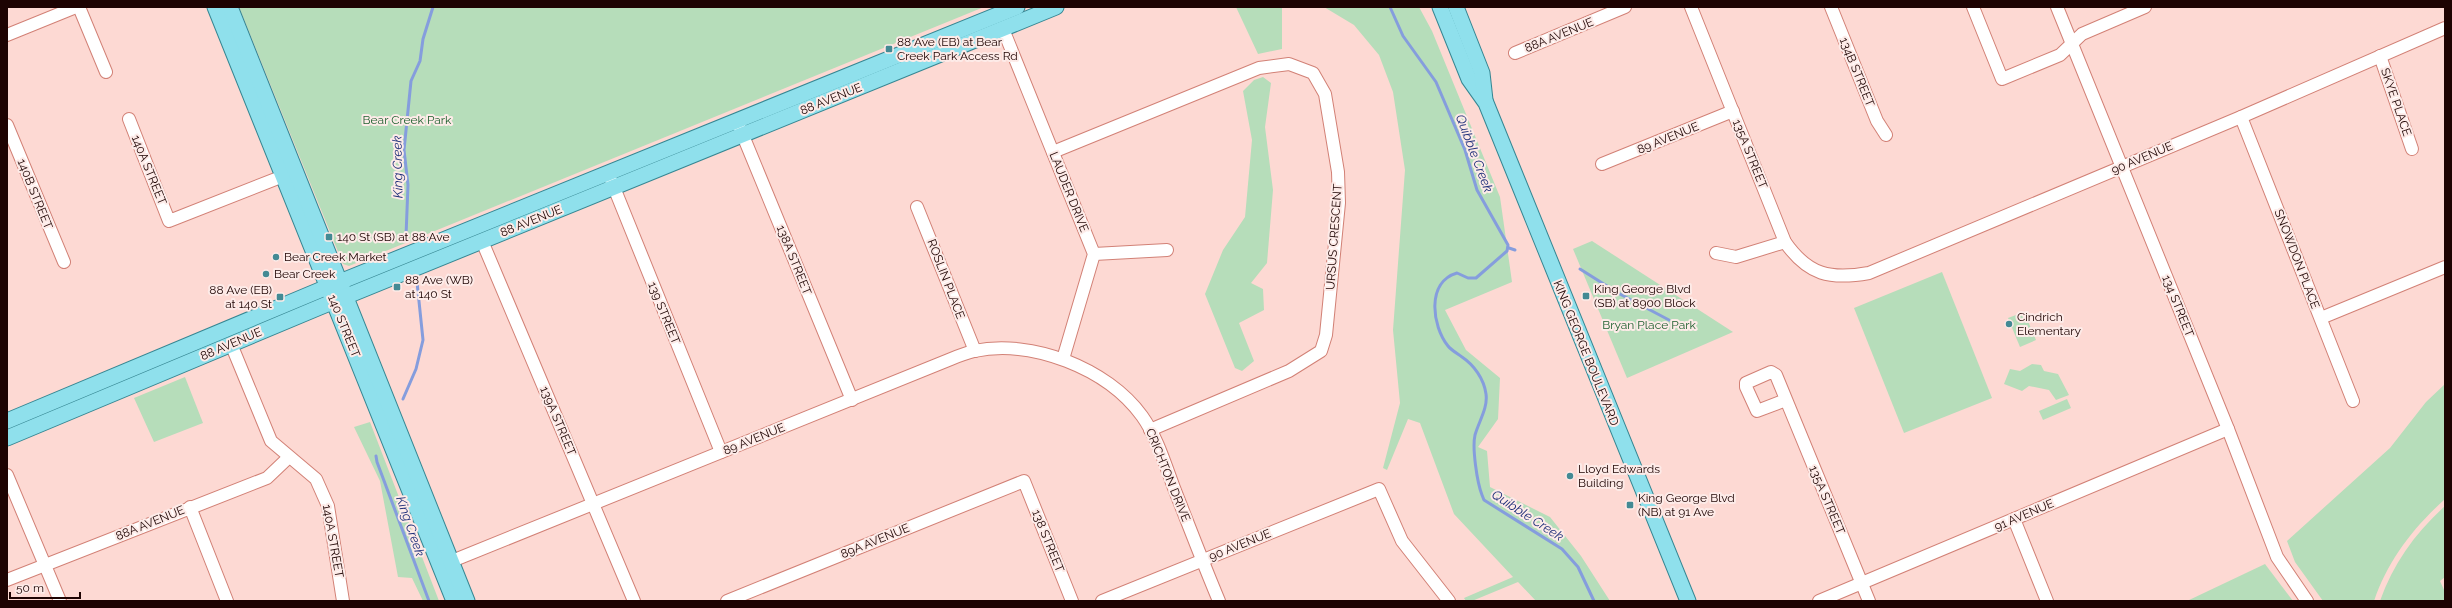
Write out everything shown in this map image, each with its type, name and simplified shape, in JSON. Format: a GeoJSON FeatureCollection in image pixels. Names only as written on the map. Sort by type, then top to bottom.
{"type":"FeatureCollection","features":[{"type":"Feature","properties":{"kind":"main road","name":"140 STREET"},"geometry":{"type":"LineString","coordinates":[[215,7],[290,173]]}},
{"type":"Feature","properties":{"kind":"main road","name":"140 STREET"},"geometry":{"type":"LineString","coordinates":[[230,7],[290,173],[340,299],[454,601]]}},
{"type":"Feature","properties":{"kind":"main road","name":"88 AVENUE"},"geometry":{"type":"LineString","coordinates":[[7,421],[334,284],[611,180],[742,135],[1056,7]]}},
{"type":"Feature","properties":{"kind":"main road","name":"KING GEORGE BOULEVARD"},"geometry":{"type":"LineString","coordinates":[[1440,7],[1469,79],[1486,103],[1688,601]]}},
{"type":"Feature","properties":{"kind":"main road","name":"KING GEORGE BOULEVARD"},"geometry":{"type":"LineString","coordinates":[[1456,7],[1482,74],[1486,103]]}},
{"type":"Feature","properties":{"kind":"main road","name":"88 AVENUE"},"geometry":{"type":"LineString","coordinates":[[7,438],[482,241],[737,121],[1014,8]]}},
{"type":"Feature","properties":{"kind":"main road"},"geometry":{"type":"LineString","coordinates":[[1003,29],[1014,8]]}},
{"type":"Feature","properties":{"kind":"main road","name":"140 STREET"},"geometry":{"type":"LineString","coordinates":[[340,299],[452,561],[467,601]]}},
{"type":"Feature","properties":{"kind":"street"},"geometry":{"type":"LineString","coordinates":[[7,35],[77,7],[106,72]]}},
{"type":"Feature","properties":{"kind":"street","name":"88A AVENUE"},"geometry":{"type":"LineString","coordinates":[[1514,53],[1625,7]]}},
{"type":"Feature","properties":{"kind":"street","name":"135A STREET"},"geometry":{"type":"LineString","coordinates":[[1691,7],[1785,242],[1795,256],[1808,266],[1821,274],[1836,277]]}},
{"type":"Feature","properties":{"kind":"street","name":"134B STREET"},"geometry":{"type":"LineString","coordinates":[[1831,7],[1877,121],[1886,135]]}},
{"type":"Feature","properties":{"kind":"street"},"geometry":{"type":"LineString","coordinates":[[1973,7],[2002,79],[2060,55],[2082,34],[2145,7]]}},
{"type":"Feature","properties":{"kind":"street","name":"134 STREET"},"geometry":{"type":"LineString","coordinates":[[2057,7],[2228,429],[2277,557],[2307,601]]}},
{"type":"Feature","properties":{"kind":"street","name":"90 AVENUE"},"geometry":{"type":"LineString","coordinates":[[1836,277],[1869,273],[2241,117],[2445,28]]}},
{"type":"Feature","properties":{"kind":"street","name":"LAUDER DRIVE"},"geometry":{"type":"LineString","coordinates":[[1003,29],[1094,254]]}},
{"type":"Feature","properties":{"kind":"street","name":"SKYE PLACE"},"geometry":{"type":"LineString","coordinates":[[2380,56],[2412,148]]}},
{"type":"Feature","properties":{"kind":"street","name":"URSUS CRESCENT"},"geometry":{"type":"LineString","coordinates":[[1053,152],[1259,68],[1289,64],[1313,73],[1325,94],[1338,172],[1339,203],[1326,335],[1321,351],[1289,371],[1150,430]]}},
{"type":"Feature","properties":{"kind":"street","name":"89 AVENUE"},"geometry":{"type":"LineString","coordinates":[[1602,164],[1733,111]]}},
{"type":"Feature","properties":{"kind":"street","name":"SNOWDON PLACE"},"geometry":{"type":"LineString","coordinates":[[2241,117],[2353,402]]}},
{"type":"Feature","properties":{"kind":"street","name":"140A STREET"},"geometry":{"type":"LineString","coordinates":[[129,119],[169,221],[290,173]]}},
{"type":"Feature","properties":{"kind":"street","name":"138A STREET"},"geometry":{"type":"LineString","coordinates":[[737,121],[852,400]]}},
{"type":"Feature","properties":{"kind":"street","name":"140B STREET"},"geometry":{"type":"LineString","coordinates":[[7,125],[64,262]]}},
{"type":"Feature","properties":{"kind":"street","name":"139 STREET"},"geometry":{"type":"LineString","coordinates":[[611,180],[721,452]]}},
{"type":"Feature","properties":{"kind":"street","name":"ROSLIN PLACE"},"geometry":{"type":"LineString","coordinates":[[917,206],[975,351]]}},
{"type":"Feature","properties":{"kind":"street","name":"139A STREET"},"geometry":{"type":"LineString","coordinates":[[482,241],[634,601]]}},
{"type":"Feature","properties":{"kind":"street"},"geometry":{"type":"LineString","coordinates":[[1716,253],[1736,257],[1785,242]]}},
{"type":"Feature","properties":{"kind":"street"},"geometry":{"type":"LineString","coordinates":[[1063,359],[1094,254],[1167,250]]}},
{"type":"Feature","properties":{"kind":"street"},"geometry":{"type":"LineString","coordinates":[[2320,318],[2445,267]]}},
{"type":"Feature","properties":{"kind":"street","name":"140A STREET"},"geometry":{"type":"LineString","coordinates":[[231,344],[271,441],[288,458],[316,479],[324,492],[328,506],[343,601]]}},
{"type":"Feature","properties":{"kind":"street","name":"89 AVENUE"},"geometry":{"type":"LineString","coordinates":[[452,561],[975,351],[1004,350],[1037,352],[1063,359]]}},
{"type":"Feature","properties":{"kind":"street","name":"CRICHTON DRIVE"},"geometry":{"type":"LineString","coordinates":[[1063,359],[1092,373],[1112,386],[1131,403],[1150,430],[1219,601]]}},
{"type":"Feature","properties":{"kind":"street","name":"135A STREET"},"geometry":{"type":"LineString","coordinates":[[1786,400],[1869,601]]}},
{"type":"Feature","properties":{"kind":"street","name":"91 AVENUE"},"geometry":{"type":"LineString","coordinates":[[1819,601],[2228,429]]}},
{"type":"Feature","properties":{"kind":"street","name":"88A AVENUE"},"geometry":{"type":"LineString","coordinates":[[7,580],[267,478],[288,458]]}},
{"type":"Feature","properties":{"kind":"street"},"geometry":{"type":"LineString","coordinates":[[7,475],[60,601]]}},
{"type":"Feature","properties":{"kind":"street","name":"89A AVENUE"},"geometry":{"type":"LineString","coordinates":[[727,601],[1024,481]]}},
{"type":"Feature","properties":{"kind":"street","name":"138 STREET"},"geometry":{"type":"LineString","coordinates":[[1024,481],[1072,601]]}},
{"type":"Feature","properties":{"kind":"street","name":"90 AVENUE"},"geometry":{"type":"LineString","coordinates":[[1102,601],[1379,489],[1402,541],[1449,601]]}},
{"type":"Feature","properties":{"kind":"street"},"geometry":{"type":"LineString","coordinates":[[190,507],[227,601]]}},
{"type":"Feature","properties":{"kind":"street"},"geometry":{"type":"LineString","coordinates":[[2014,519],[2047,601]]}},
{"type":"Feature","properties":{"kind":"green space","name":"Bear Creek Park"},"geometry":{"type":"Polygon","coordinates":[[[239,7],[984,7],[349,266],[343,264],[239,7]]]}},
{"type":"Feature","properties":{"kind":"green space"},"geometry":{"type":"Polygon","coordinates":[[[1236,7],[1282,7],[1282,49],[1258,54],[1236,7]]]}},
{"type":"Feature","properties":{"kind":"green space"},"geometry":{"type":"Polygon","coordinates":[[[1324,7],[1419,7],[1432,31],[1500,197],[1512,282],[1445,310],[1466,350],[1500,378],[1498,419],[1478,447],[1487,451],[1490,487],[1550,517],[1581,556],[1610,601],[1536,601],[1518,582],[1472,601],[1466,601],[1464,598],[1513,577],[1454,514],[1420,423],[1408,419],[1387,470],[1383,468],[1400,403],[1393,330],[1405,170],[1393,92],[1379,55],[1354,25],[1324,7]]]}},
{"type":"Feature","properties":{"kind":"green space"},"geometry":{"type":"Polygon","coordinates":[[[1263,77],[1271,83],[1265,127],[1273,190],[1267,263],[1251,283],[1263,289],[1264,310],[1239,323],[1254,361],[1242,371],[1235,368],[1205,294],[1223,250],[1245,217],[1252,140],[1243,91],[1254,80],[1263,77]]]}},
{"type":"Feature","properties":{"kind":"green space","name":"Bryan Place Park"},"geometry":{"type":"Polygon","coordinates":[[[1592,241],[1733,332],[1627,378],[1573,249],[1592,241]]]}},
{"type":"Feature","properties":{"kind":"green space"},"geometry":{"type":"Polygon","coordinates":[[[1942,272],[1992,398],[1904,433],[1854,308],[1942,272]]]}},
{"type":"Feature","properties":{"kind":"green space"},"geometry":{"type":"Polygon","coordinates":[[[2024,312],[2036,340],[2020,347],[2008,318],[2024,312]]]}},
{"type":"Feature","properties":{"kind":"green space"},"geometry":{"type":"Polygon","coordinates":[[[2032,364],[2041,365],[2044,371],[2058,374],[2069,395],[2056,400],[2049,390],[2029,386],[2022,391],[2004,384],[2010,369],[2020,371],[2032,364]]]}},
{"type":"Feature","properties":{"kind":"green space"},"geometry":{"type":"Polygon","coordinates":[[[185,377],[203,423],[154,442],[134,398],[185,377]]]}},
{"type":"Feature","properties":{"kind":"green space"},"geometry":{"type":"Polygon","coordinates":[[[2445,384],[2445,499],[2422,521],[2394,558],[2386,572],[2374,601],[2323,601],[2295,562],[2287,541],[2390,448],[2426,402],[2445,384]]]}},
{"type":"Feature","properties":{"kind":"green space"},"geometry":{"type":"Polygon","coordinates":[[[2067,399],[2071,408],[2043,420],[2039,411],[2067,399]]]}},
{"type":"Feature","properties":{"kind":"green space"},"geometry":{"type":"Polygon","coordinates":[[[370,422],[439,601],[423,601],[412,578],[398,577],[380,481],[354,427],[370,422]]]}},
{"type":"Feature","properties":{"kind":"green space"},"geometry":{"type":"Polygon","coordinates":[[[2445,506],[2445,577],[2440,581],[2445,592],[2445,601],[2380,601],[2391,574],[2406,550],[2424,527],[2445,506]]]}},
{"type":"Feature","properties":{"kind":"green space"},"geometry":{"type":"Polygon","coordinates":[[[2265,564],[2293,601],[2187,601],[2265,564]]]}},
{"type":"Feature","properties":{"kind":"waterway","name":"King Creek"},"geometry":{"type":"LineString","coordinates":[[406,236],[408,185],[404,150],[411,81],[420,61],[423,39],[433,7]]}},
{"type":"Feature","properties":{"kind":"waterway","name":"Quibble Creek"},"geometry":{"type":"LineString","coordinates":[[1390,7],[1403,36],[1436,82],[1465,150],[1477,190],[1508,245],[1507,251],[1476,278],[1468,278],[1457,273],[1447,278],[1440,285],[1436,295],[1436,316],[1438,327],[1443,337],[1449,347],[1474,368],[1481,378],[1485,388],[1486,404],[1474,441],[1478,482],[1482,495],[1484,500],[1562,549],[1578,567],[1594,601]]}},
{"type":"Feature","properties":{"kind":"waterway"},"geometry":{"type":"LineString","coordinates":[[1509,248],[1515,250]]}},
{"type":"Feature","properties":{"kind":"waterway"},"geometry":{"type":"LineString","coordinates":[[1580,269],[1618,293],[1669,320]]}},
{"type":"Feature","properties":{"kind":"waterway","name":"King Creek"},"geometry":{"type":"LineString","coordinates":[[403,399],[416,369],[423,340],[417,282]]}},
{"type":"Feature","properties":{"kind":"waterway","name":"King Creek"},"geometry":{"type":"LineString","coordinates":[[376,456],[429,601]]}},
{"type":"Feature","properties":{"kind":"place","name":"88 Ave (EB) at Bear Creek Park Access Rd"},"geometry":{"type":"Point","coordinates":[889,49]}},
{"type":"Feature","properties":{"kind":"place","name":"140 St (SB) at 88 Ave"},"geometry":{"type":"Point","coordinates":[329,237]}},
{"type":"Feature","properties":{"kind":"place","name":"Bear Creek Market"},"geometry":{"type":"Point","coordinates":[276,257]}},
{"type":"Feature","properties":{"kind":"place","name":"Bear Creek"},"geometry":{"type":"Point","coordinates":[266,274]}},
{"type":"Feature","properties":{"kind":"place","name":"88 Ave (WB) at 140 St"},"geometry":{"type":"Point","coordinates":[397,287]}},
{"type":"Feature","properties":{"kind":"place","name":"King George Blvd (SB) at 8900 Block"},"geometry":{"type":"Point","coordinates":[1586,296]}},
{"type":"Feature","properties":{"kind":"place","name":"88 Ave (EB) at 140 St"},"geometry":{"type":"Point","coordinates":[280,297]}},
{"type":"Feature","properties":{"kind":"place","name":"Cindrich Elementary"},"geometry":{"type":"Point","coordinates":[2009,324]}},
{"type":"Feature","properties":{"kind":"place","name":"Lloyd Edwards Building"},"geometry":{"type":"Point","coordinates":[1570,476]}},
{"type":"Feature","properties":{"kind":"place","name":"King George Blvd (NB) at 91 Ave"},"geometry":{"type":"Point","coordinates":[1630,505]}}]}
